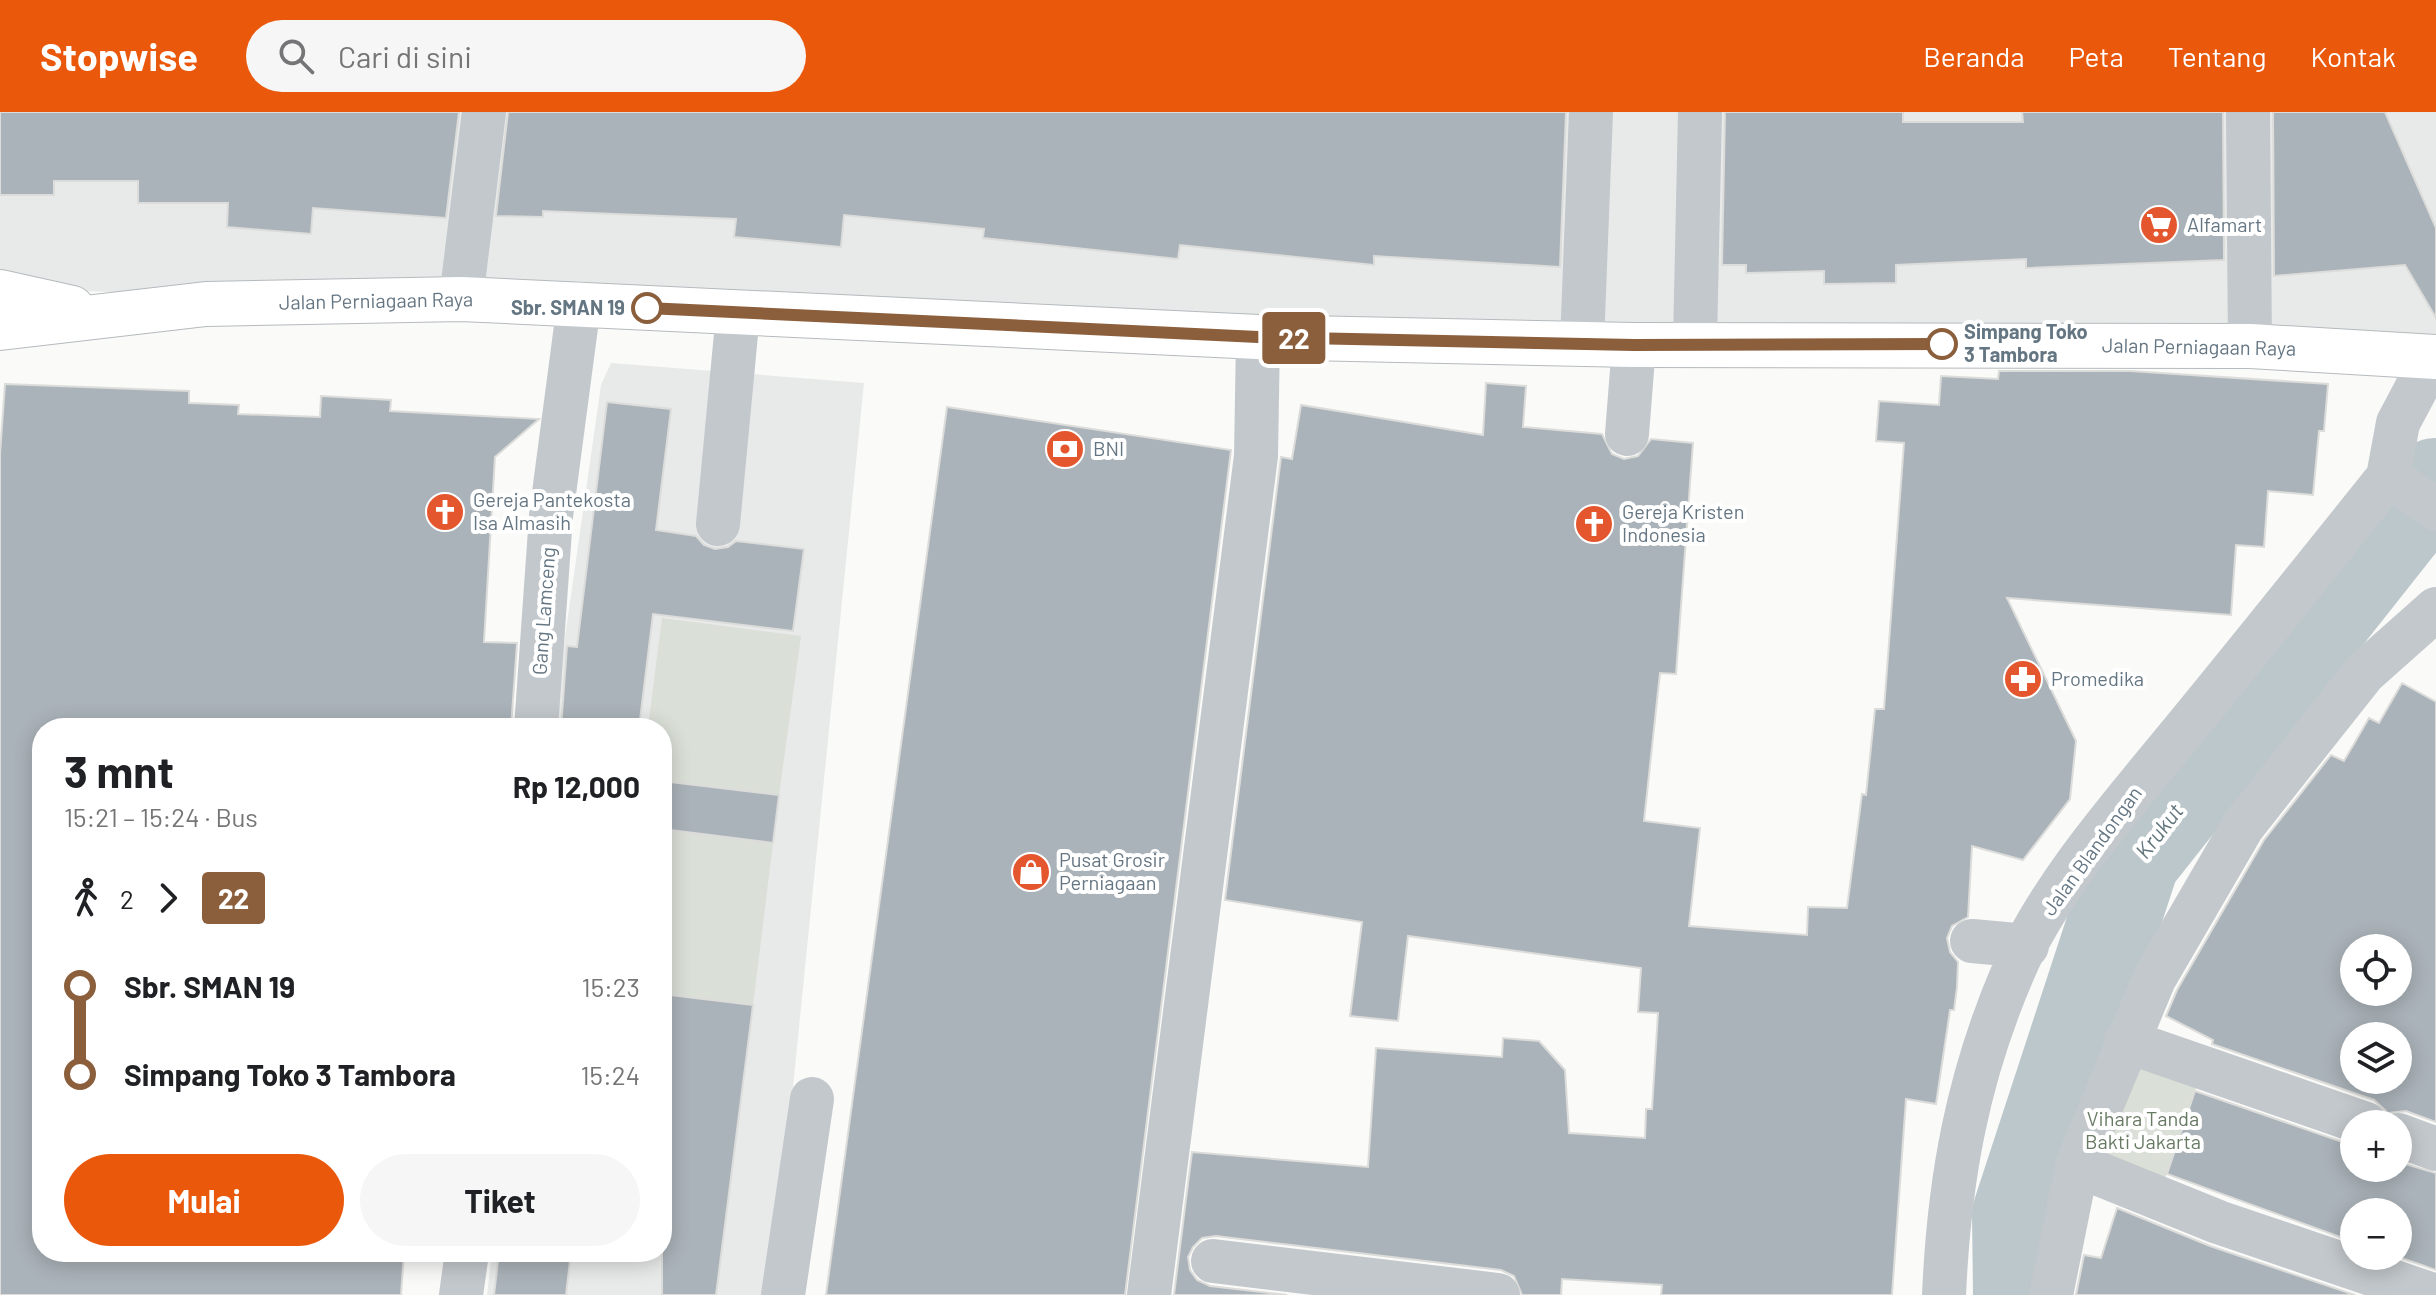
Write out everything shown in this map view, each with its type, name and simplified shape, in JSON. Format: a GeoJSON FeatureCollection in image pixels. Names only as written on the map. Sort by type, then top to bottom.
{"type":"FeatureCollection","features":[{"type":"Feature","properties":{"kind":"main road"},"geometry":{"type":"LineString","coordinates":[[0,292],[99,314]]}},
{"type":"Feature","properties":{"kind":"main road","name":"Jalan Perniagaan Raya"},"geometry":{"type":"LineString","coordinates":[[0,328],[99,314],[206,304],[461,299],[1258,337],[1634,345],[1695,342],[2250,346],[2434,357]]}},
{"type":"Feature","properties":{"kind":"street"},"geometry":{"type":"LineString","coordinates":[[461,299],[484,112]]}},
{"type":"Feature","properties":{"kind":"street"},"geometry":{"type":"LineString","coordinates":[[1582,344],[1591,112]]}},
{"type":"Feature","properties":{"kind":"street"},"geometry":{"type":"LineString","coordinates":[[1695,342],[1700,112]]}},
{"type":"Feature","properties":{"kind":"street"},"geometry":{"type":"LineString","coordinates":[[2248,112],[2250,346]]}},
{"type":"Feature","properties":{"kind":"street","name":"Gang Lamceng"},"geometry":{"type":"LineString","coordinates":[[537,718],[551,516],[579,304]]}},
{"type":"Feature","properties":{"kind":"street"},"geometry":{"type":"LineString","coordinates":[[718,524],[738,313]]}},
{"type":"Feature","properties":{"kind":"street"},"geometry":{"type":"LineString","coordinates":[[1149,1295],[1256,456],[1258,337]]}},
{"type":"Feature","properties":{"kind":"street"},"geometry":{"type":"LineString","coordinates":[[1627,434],[1634,345]]}},
{"type":"Feature","properties":{"kind":"street"},"geometry":{"type":"LineString","coordinates":[[2434,357],[2398,423],[2390,449],[2392,480],[2436,509]]}},
{"type":"Feature","properties":{"kind":"street","name":"Jalan Blandongan"},"geometry":{"type":"LineString","coordinates":[[1944,1295],[1947,1222],[1972,1081],[2014,970],[2027,946],[2065,882],[2133,792],[2392,480]]}},
{"type":"Feature","properties":{"kind":"street"},"geometry":{"type":"LineString","coordinates":[[2051,1295],[2077,1165],[2154,979],[2243,826],[2364,673],[2436,609]]}},
{"type":"Feature","properties":{"kind":"street"},"geometry":{"type":"LineString","coordinates":[[1972,941],[2027,946]]}},
{"type":"Feature","properties":{"kind":"street"},"geometry":{"type":"LineString","coordinates":[[2126,1041],[2340,1115]]}},
{"type":"Feature","properties":{"kind":"street"},"geometry":{"type":"LineString","coordinates":[[783,1295],[812,1099]]}},
{"type":"Feature","properties":{"kind":"street"},"geometry":{"type":"LineString","coordinates":[[2412,1140],[2436,1149]]}},
{"type":"Feature","properties":{"kind":"street"},"geometry":{"type":"LineString","coordinates":[[2077,1165],[2218,1222],[2433,1295]]}},
{"type":"Feature","properties":{"kind":"street"},"geometry":{"type":"LineString","coordinates":[[1213,1261],[1498,1295]]}},
{"type":"Feature","properties":{"kind":"street"},"geometry":{"type":"LineString","coordinates":[[461,1295],[466,1262]]}},
{"type":"Feature","properties":{"kind":"shaded area"},"geometry":{"type":"Polygon","coordinates":[[[0,112],[2436,112],[2436,342],[1634,345],[0,288],[0,112]]]}},
{"type":"Feature","properties":{"kind":"shaded area"},"geometry":{"type":"Polygon","coordinates":[[[611,363],[864,383],[772,1295],[487,1295],[491,1262],[672,1262],[672,718],[553,718],[601,385],[611,363]]]}},
{"type":"Feature","properties":{"kind":"green space"},"geometry":{"type":"Polygon","coordinates":[[[662,618],[801,636],[779,795],[672,782],[672,718],[649,718],[662,618]]]}},
{"type":"Feature","properties":{"kind":"green space"},"geometry":{"type":"Polygon","coordinates":[[[672,830],[773,843],[753,1005],[672,995],[672,830]]]}},
{"type":"Feature","properties":{"kind":"green space","name":"Vihara Tanda Bakti Jakarta"},"geometry":{"type":"Polygon","coordinates":[[[2134,1057],[2199,1079],[2161,1190],[2093,1157],[2134,1057]]]}},
{"type":"Feature","properties":{"kind":"building"},"geometry":{"type":"Polygon","coordinates":[[[0,112],[459,112],[446,218],[313,208],[311,234],[227,227],[228,203],[138,203],[138,181],[54,181],[54,195],[0,195],[0,112]]]}},
{"type":"Feature","properties":{"kind":"building"},"geometry":{"type":"Polygon","coordinates":[[[508,112],[1566,112],[1560,267],[1374,256],[1374,265],[1180,245],[1178,259],[983,238],[984,229],[844,215],[841,247],[734,237],[736,219],[543,211],[543,217],[496,216],[508,112]]]}},
{"type":"Feature","properties":{"kind":"building"},"geometry":{"type":"Polygon","coordinates":[[[1725,112],[1903,112],[1903,122],[2023,122],[2022,112],[2223,112],[2224,260],[2026,268],[2026,259],[1896,265],[1896,283],[1824,284],[1824,271],[1746,273],[1746,265],[1722,265],[1725,112]]]}},
{"type":"Feature","properties":{"kind":"building"},"geometry":{"type":"Polygon","coordinates":[[[2273,112],[2385,112],[2436,228],[2436,318],[2405,265],[2274,276],[2273,112]]]}},
{"type":"Feature","properties":{"kind":"building"},"geometry":{"type":"Polygon","coordinates":[[[1999,371],[2130,371],[2328,384],[2324,431],[2319,431],[2313,495],[2268,491],[2264,547],[2236,545],[2231,615],[2007,598],[2076,741],[2070,799],[2023,860],[1972,846],[1968,917],[1952,926],[1947,938],[1950,952],[1958,962],[1957,987],[1954,1010],[1950,1010],[1936,1104],[1906,1099],[1892,1295],[1661,1295],[1662,1285],[1562,1279],[1561,1295],[1522,1295],[1514,1276],[1501,1270],[1216,1236],[1202,1238],[1188,1257],[1190,1270],[1197,1280],[1210,1286],[1287,1295],[1174,1295],[1192,1152],[1368,1167],[1376,1048],[1502,1057],[1503,1038],[1539,1041],[1565,1070],[1569,1133],[1645,1138],[1646,1109],[1652,1109],[1658,1013],[1638,1012],[1641,968],[1408,936],[1398,1021],[1350,1016],[1362,922],[1225,900],[1281,457],[1292,459],[1301,405],[1483,435],[1486,383],[1526,386],[1523,427],[1602,434],[1612,454],[1624,459],[1638,456],[1651,439],[1693,443],[1676,674],[1660,673],[1644,821],[1700,828],[1689,926],[1807,935],[1808,907],[1847,908],[1862,794],[1866,795],[1875,709],[1884,709],[1904,443],[1876,441],[1879,401],[1939,405],[1941,376],[1998,379],[1999,371]]]}},
{"type":"Feature","properties":{"kind":"building"},"geometry":{"type":"Polygon","coordinates":[[[5,384],[189,391],[189,403],[239,405],[238,414],[320,417],[321,396],[391,400],[390,411],[539,419],[495,457],[484,642],[517,643],[512,718],[32,718],[32,1262],[403,1262],[401,1295],[0,1295],[0,454],[5,384]]]}},
{"type":"Feature","properties":{"kind":"building"},"geometry":{"type":"Polygon","coordinates":[[[607,402],[671,409],[656,530],[696,536],[704,545],[715,549],[728,547],[736,541],[804,549],[793,631],[653,614],[640,718],[562,718],[567,646],[577,647],[607,402]]]}},
{"type":"Feature","properties":{"kind":"building","name":"Pusat Grosir Perniagaan"},"geometry":{"type":"Polygon","coordinates":[[[947,407],[1231,450],[1125,1295],[826,1295],[947,407]]]}},
{"type":"Feature","properties":{"kind":"building"},"geometry":{"type":"Polygon","coordinates":[[[2402,683],[2436,702],[2436,1122],[2412,1113],[2412,1110],[2385,1110],[2374,1100],[2357,1094],[2412,1094],[2412,1022],[2340,1022],[2340,1088],[2212,1044],[2213,1040],[2166,1016],[2177,990],[2264,840],[2331,755],[2344,761],[2369,718],[2379,723],[2402,683]]]}},
{"type":"Feature","properties":{"kind":"building"},"geometry":{"type":"Polygon","coordinates":[[[672,782],[779,795],[773,843],[672,830],[672,782]]]}},
{"type":"Feature","properties":{"kind":"building"},"geometry":{"type":"Polygon","coordinates":[[[672,995],[753,1005],[716,1295],[662,1295],[662,1262],[672,1262],[672,995]]]}},
{"type":"Feature","properties":{"kind":"building","name":"Vihara Tanda Bakti Jakarta"},"geometry":{"type":"Polygon","coordinates":[[[2195,1091],[2340,1141],[2340,1182],[2412,1182],[2412,1166],[2436,1173],[2436,1270],[2412,1262],[2412,1198],[2340,1198],[2340,1237],[2167,1174],[2195,1091]]]}},
{"type":"Feature","properties":{"kind":"building"},"geometry":{"type":"Polygon","coordinates":[[[2117,1208],[2210,1246],[2355,1295],[2076,1295],[2084,1255],[2101,1258],[2117,1208]]]}},
{"type":"Feature","properties":{"kind":"building"},"geometry":{"type":"Polygon","coordinates":[[[498,1262],[570,1262],[566,1295],[494,1295],[498,1262]]]}},
{"type":"Feature","properties":{"kind":"waterway","name":"Krukut"},"geometry":{"type":"LineString","coordinates":[[2019,1295],[2018,1214],[2134,860],[2427,490],[2436,484]]}},
{"type":"Feature","properties":{"kind":"bus line","name":"22"},"geometry":{"type":"LineString","coordinates":[[647,308],[1258,337],[1634,345],[1695,342],[1942,344]]}},
{"type":"Feature","properties":{"kind":"place","name":"Alfamart"},"geometry":{"type":"Point","coordinates":[2159,225]}},
{"type":"Feature","properties":{"kind":"place","name":"Sbr. SMAN 19"},"geometry":{"type":"Point","coordinates":[647,308]}},
{"type":"Feature","properties":{"kind":"place","name":"Simpang Toko 3 Tambora"},"geometry":{"type":"Point","coordinates":[1942,344]}},
{"type":"Feature","properties":{"kind":"place","name":"BNI"},"geometry":{"type":"Point","coordinates":[1065,449]}},
{"type":"Feature","properties":{"kind":"place","name":"Gereja Pantekosta Isa Almasih"},"geometry":{"type":"Point","coordinates":[445,512]}},
{"type":"Feature","properties":{"kind":"place","name":"Gereja Kristen Indonesia"},"geometry":{"type":"Point","coordinates":[1594,524]}},
{"type":"Feature","properties":{"kind":"place","name":"Promedika"},"geometry":{"type":"Point","coordinates":[2023,679]}},
{"type":"Feature","properties":{"kind":"place","name":"Pusat Grosir Perniagaan"},"geometry":{"type":"Point","coordinates":[1031,872]}}]}
